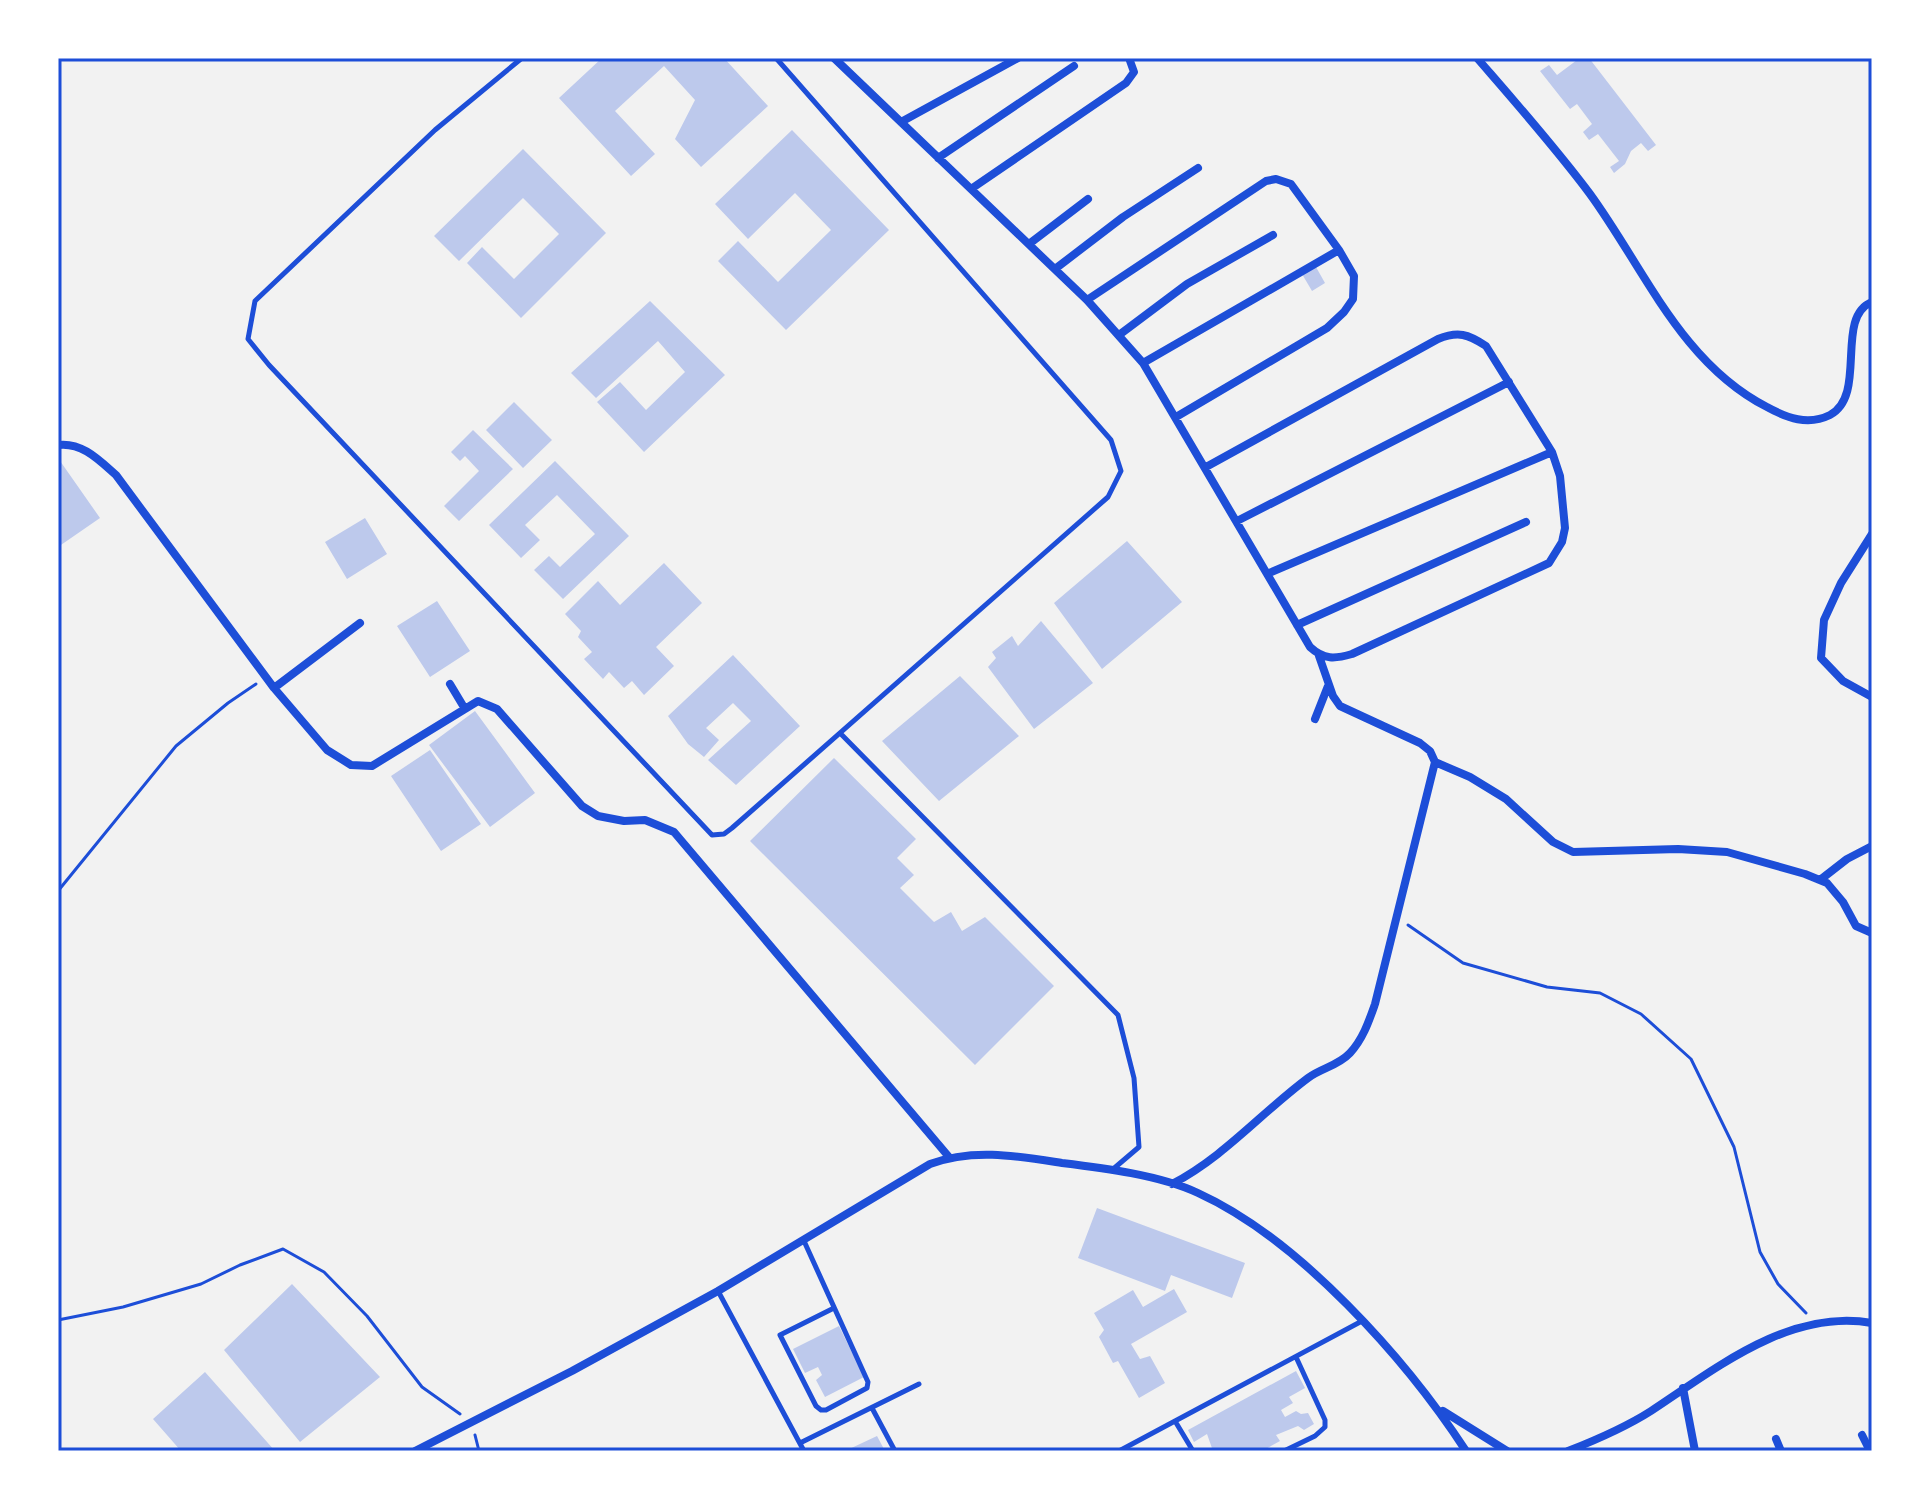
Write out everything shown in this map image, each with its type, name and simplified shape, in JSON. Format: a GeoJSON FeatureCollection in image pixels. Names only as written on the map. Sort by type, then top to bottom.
{"type":"FeatureCollection","features":[{"type":"Feature","properties":{"kind":"street"},"geometry":{"type":"LineString","coordinates":[[834,58],[1087,300],[1143,363],[1297,625],[1319,656],[1333,696],[1346,711],[1420,743],[1430,751],[1435,762],[1375,1004],[1364,1034],[1352,1052],[1340,1062],[1311,1076],[1202,1168],[1171,1185]]}},
{"type":"Feature","properties":{"kind":"street"},"geometry":{"type":"LineString","coordinates":[[901,122],[1018,58]]}},
{"type":"Feature","properties":{"kind":"street"},"geometry":{"type":"LineString","coordinates":[[971,189],[1126,83],[1134,72],[1129,58]]}},
{"type":"Feature","properties":{"kind":"street"},"geometry":{"type":"LineString","coordinates":[[1477,58],[1564,160],[1684,336],[1718,373],[1744,395],[1787,418],[1799,421],[1832,414],[1842,405],[1847,389],[1855,324],[1861,308],[1872,302]]}},
{"type":"Feature","properties":{"kind":"street"},"geometry":{"type":"LineString","coordinates":[[938,158],[1074,66]]}},
{"type":"Feature","properties":{"kind":"street"},"geometry":{"type":"LineString","coordinates":[[1055,269],[1123,217],[1198,168]]}},
{"type":"Feature","properties":{"kind":"street"},"geometry":{"type":"LineString","coordinates":[[1087,300],[1266,181],[1276,179],[1291,184],[1354,276],[1353,299],[1327,328],[1176,417]]}},
{"type":"Feature","properties":{"kind":"street"},"geometry":{"type":"LineString","coordinates":[[1029,244],[1088,199]]}},
{"type":"Feature","properties":{"kind":"street"},"geometry":{"type":"LineString","coordinates":[[1119,335],[1187,284],[1273,235]]}},
{"type":"Feature","properties":{"kind":"street"},"geometry":{"type":"LineString","coordinates":[[1143,363],[1339,250]]}},
{"type":"Feature","properties":{"kind":"street"},"geometry":{"type":"LineString","coordinates":[[1206,467],[1450,334],[1458,333],[1486,346],[1552,452],[1560,476],[1565,528],[1562,542],[1549,563],[1352,654],[1335,659],[1319,656]]}},
{"type":"Feature","properties":{"kind":"street"},"geometry":{"type":"LineString","coordinates":[[1237,521],[1509,382]]}},
{"type":"Feature","properties":{"kind":"street"},"geometry":{"type":"LineString","coordinates":[[58,445],[68,444],[91,453],[116,475],[274,688],[327,750],[351,765],[372,766],[478,701],[497,709],[582,806],[598,816],[624,821],[645,820],[674,832],[949,1157]]}},
{"type":"Feature","properties":{"kind":"street"},"geometry":{"type":"LineString","coordinates":[[1267,574],[1552,452]]}},
{"type":"Feature","properties":{"kind":"street"},"geometry":{"type":"LineString","coordinates":[[1297,625],[1526,522]]}},
{"type":"Feature","properties":{"kind":"street"},"geometry":{"type":"LineString","coordinates":[[1872,534],[1841,583],[1824,620],[1821,658],[1843,681],[1872,697]]}},
{"type":"Feature","properties":{"kind":"street"},"geometry":{"type":"LineString","coordinates":[[274,688],[360,623]]}},
{"type":"Feature","properties":{"kind":"street"},"geometry":{"type":"LineString","coordinates":[[450,684],[465,709]]}},
{"type":"Feature","properties":{"kind":"street"},"geometry":{"type":"LineString","coordinates":[[1315,719],[1329,685]]}},
{"type":"Feature","properties":{"kind":"street"},"geometry":{"type":"LineString","coordinates":[[1435,762],[1470,777],[1506,799],[1553,842],[1573,852],[1678,849],[1727,852],[1827,883],[1843,902],[1856,926],[1872,933]]}},
{"type":"Feature","properties":{"kind":"street"},"geometry":{"type":"LineString","coordinates":[[1820,880],[1847,859],[1872,846]]}},
{"type":"Feature","properties":{"kind":"street"},"geometry":{"type":"LineString","coordinates":[[415,1451],[718,1291],[930,1164],[969,1154],[1016,1156],[1112,1170],[1197,1192],[1288,1250],[1363,1321],[1439,1409],[1466,1451]]}},
{"type":"Feature","properties":{"kind":"street"},"geometry":{"type":"LineString","coordinates":[[1568,1451],[1648,1413],[1683,1388],[1748,1350],[1793,1330],[1850,1319],[1872,1323]]}},
{"type":"Feature","properties":{"kind":"street"},"geometry":{"type":"LineString","coordinates":[[1683,1388],[1695,1451]]}},
{"type":"Feature","properties":{"kind":"street"},"geometry":{"type":"LineString","coordinates":[[1439,1409],[1507,1451]]}},
{"type":"Feature","properties":{"kind":"street"},"geometry":{"type":"LineString","coordinates":[[1862,1435],[1870,1451]]}},
{"type":"Feature","properties":{"kind":"street"},"geometry":{"type":"LineString","coordinates":[[1776,1439],[1781,1451]]}},
{"type":"Feature","properties":{"kind":"lane"},"geometry":{"type":"LineString","coordinates":[[522,58],[435,130],[255,301],[248,339],[712,835],[724,834],[732,828],[1108,497],[1121,471],[1111,440],[776,58]]}},
{"type":"Feature","properties":{"kind":"lane"},"geometry":{"type":"LineString","coordinates":[[840,733],[1118,1015],[1134,1078],[1139,1147],[1112,1170]]}},
{"type":"Feature","properties":{"kind":"lane"},"geometry":{"type":"LineString","coordinates":[[804,1241],[868,1382],[867,1388],[821,1410],[816,1406],[780,1335],[834,1308]]}},
{"type":"Feature","properties":{"kind":"lane"},"geometry":{"type":"LineString","coordinates":[[718,1291],[804,1451]]}},
{"type":"Feature","properties":{"kind":"lane"},"geometry":{"type":"LineString","coordinates":[[1119,1451],[1363,1321]]}},
{"type":"Feature","properties":{"kind":"lane"},"geometry":{"type":"LineString","coordinates":[[1284,1451],[1315,1436],[1325,1427],[1325,1420],[1296,1357]]}},
{"type":"Feature","properties":{"kind":"lane"},"geometry":{"type":"LineString","coordinates":[[800,1443],[919,1384]]}},
{"type":"Feature","properties":{"kind":"lane"},"geometry":{"type":"LineString","coordinates":[[872,1408],[895,1451]]}},
{"type":"Feature","properties":{"kind":"lane"},"geometry":{"type":"LineString","coordinates":[[1175,1421],[1193,1451]]}},
{"type":"Feature","properties":{"kind":"path"},"geometry":{"type":"LineString","coordinates":[[58,891],[176,746],[228,703],[266,677]]}},
{"type":"Feature","properties":{"kind":"path"},"geometry":{"type":"LineString","coordinates":[[1397,917],[1463,963],[1547,987],[1600,993],[1641,1014],[1691,1059],[1734,1147],[1760,1252],[1778,1284],[1794,1303],[1818,1323]]}},
{"type":"Feature","properties":{"kind":"path"},"geometry":{"type":"LineString","coordinates":[[58,1320],[123,1307],[201,1284],[283,1249],[324,1272],[367,1316],[422,1387],[471,1422],[479,1451]]}},
{"type":"Feature","properties":{"kind":"building"},"geometry":{"type":"Polygon","coordinates":[[[602,58],[724,58],[768,106],[701,167],[675,139],[695,100],[664,66],[615,111],[655,154],[631,176],[559,98],[602,58]]]}},
{"type":"Feature","properties":{"kind":"building"},"geometry":{"type":"Polygon","coordinates":[[[1575,58],[1589,58],[1656,145],[1648,151],[1641,143],[1614,173],[1610,167],[1619,161],[1598,134],[1589,140],[1583,132],[1592,124],[1577,104],[1570,109],[1540,71],[1549,65],[1557,75],[1577,60],[1575,58]]]}},
{"type":"Feature","properties":{"kind":"building"},"geometry":{"type":"Polygon","coordinates":[[[792,130],[889,230],[786,330],[718,261],[738,241],[778,282],[831,230],[795,193],[748,239],[715,204],[792,130]]]}},
{"type":"Feature","properties":{"kind":"building"},"geometry":{"type":"Polygon","coordinates":[[[523,149],[606,233],[521,318],[467,263],[482,247],[514,279],[559,234],[523,198],[459,261],[434,236],[523,149]]]}},
{"type":"Feature","properties":{"kind":"building"},"geometry":{"type":"Polygon","coordinates":[[[1316,267],[1325,283],[1312,291],[1302,274],[1316,267]]]}},
{"type":"Feature","properties":{"kind":"building"},"geometry":{"type":"Polygon","coordinates":[[[650,301],[725,375],[644,452],[597,402],[620,382],[646,410],[685,372],[658,341],[596,398],[571,373],[650,301]]]}},
{"type":"Feature","properties":{"kind":"building"},"geometry":{"type":"Polygon","coordinates":[[[514,402],[552,440],[523,468],[486,430],[514,402]]]}},
{"type":"Feature","properties":{"kind":"building"},"geometry":{"type":"Polygon","coordinates":[[[473,430],[513,469],[459,521],[444,506],[479,471],[465,456],[460,461],[451,452],[473,430]]]}},
{"type":"Feature","properties":{"kind":"building"},"geometry":{"type":"Polygon","coordinates":[[[58,458],[100,518],[58,547],[58,458]]]}},
{"type":"Feature","properties":{"kind":"building"},"geometry":{"type":"Polygon","coordinates":[[[555,461],[629,536],[563,599],[534,570],[549,556],[560,567],[595,534],[557,495],[525,525],[540,540],[521,558],[489,525],[555,461]]]}},
{"type":"Feature","properties":{"kind":"building"},"geometry":{"type":"Polygon","coordinates":[[[365,518],[387,554],[347,579],[325,542],[365,518]]]}},
{"type":"Feature","properties":{"kind":"building"},"geometry":{"type":"Polygon","coordinates":[[[1127,541],[1182,602],[1102,669],[1054,603],[1127,541]]]}},
{"type":"Feature","properties":{"kind":"building"},"geometry":{"type":"Polygon","coordinates":[[[664,563],[702,603],[656,647],[674,666],[644,695],[632,681],[624,688],[609,672],[603,679],[584,659],[592,652],[578,637],[581,631],[565,614],[598,581],[620,605],[664,563]]]}},
{"type":"Feature","properties":{"kind":"building"},"geometry":{"type":"Polygon","coordinates":[[[437,601],[470,651],[430,677],[397,626],[437,601]]]}},
{"type":"Feature","properties":{"kind":"building"},"geometry":{"type":"Polygon","coordinates":[[[1041,621],[1093,683],[1034,729],[988,667],[996,658],[992,652],[1012,636],[1018,646],[1041,621]]]}},
{"type":"Feature","properties":{"kind":"building"},"geometry":{"type":"Polygon","coordinates":[[[733,655],[800,726],[736,785],[708,760],[751,721],[733,703],[706,728],[719,740],[704,757],[688,744],[668,716],[733,655]]]}},
{"type":"Feature","properties":{"kind":"building"},"geometry":{"type":"Polygon","coordinates":[[[960,676],[1019,736],[939,801],[882,741],[960,676]]]}},
{"type":"Feature","properties":{"kind":"building"},"geometry":{"type":"Polygon","coordinates":[[[475,711],[535,793],[490,827],[429,745],[475,711]]]}},
{"type":"Feature","properties":{"kind":"building"},"geometry":{"type":"Polygon","coordinates":[[[430,750],[481,824],[441,851],[391,776],[430,750]]]}},
{"type":"Feature","properties":{"kind":"building"},"geometry":{"type":"Polygon","coordinates":[[[834,758],[916,839],[897,858],[914,875],[900,888],[934,922],[951,912],[962,931],[985,917],[1054,986],[975,1065],[750,841],[834,758]]]}},
{"type":"Feature","properties":{"kind":"building"},"geometry":{"type":"Polygon","coordinates":[[[1097,1208],[1245,1263],[1232,1298],[1171,1275],[1165,1291],[1078,1258],[1097,1208]]]}},
{"type":"Feature","properties":{"kind":"building"},"geometry":{"type":"Polygon","coordinates":[[[292,1284],[380,1377],[300,1442],[224,1350],[292,1284]]]}},
{"type":"Feature","properties":{"kind":"building"},"geometry":{"type":"Polygon","coordinates":[[[1174,1289],[1187,1312],[1131,1344],[1140,1359],[1150,1356],[1165,1383],[1139,1398],[1118,1361],[1113,1363],[1099,1337],[1104,1330],[1094,1313],[1133,1290],[1143,1307],[1174,1289]]]}},
{"type":"Feature","properties":{"kind":"building"},"geometry":{"type":"Polygon","coordinates":[[[839,1326],[864,1377],[825,1397],[816,1380],[822,1375],[818,1367],[805,1373],[793,1349],[839,1326]]]}},
{"type":"Feature","properties":{"kind":"building"},"geometry":{"type":"Polygon","coordinates":[[[1296,1371],[1305,1388],[1289,1397],[1293,1403],[1281,1410],[1285,1417],[1296,1411],[1308,1413],[1314,1424],[1304,1430],[1298,1426],[1276,1435],[1280,1441],[1262,1451],[1213,1451],[1207,1434],[1194,1442],[1188,1430],[1296,1371]]]}},
{"type":"Feature","properties":{"kind":"building"},"geometry":{"type":"Polygon","coordinates":[[[205,1372],[275,1451],[181,1451],[153,1419],[205,1372]]]}},
{"type":"Feature","properties":{"kind":"building"},"geometry":{"type":"Polygon","coordinates":[[[877,1436],[885,1451],[845,1451],[877,1436]]]}}]}
